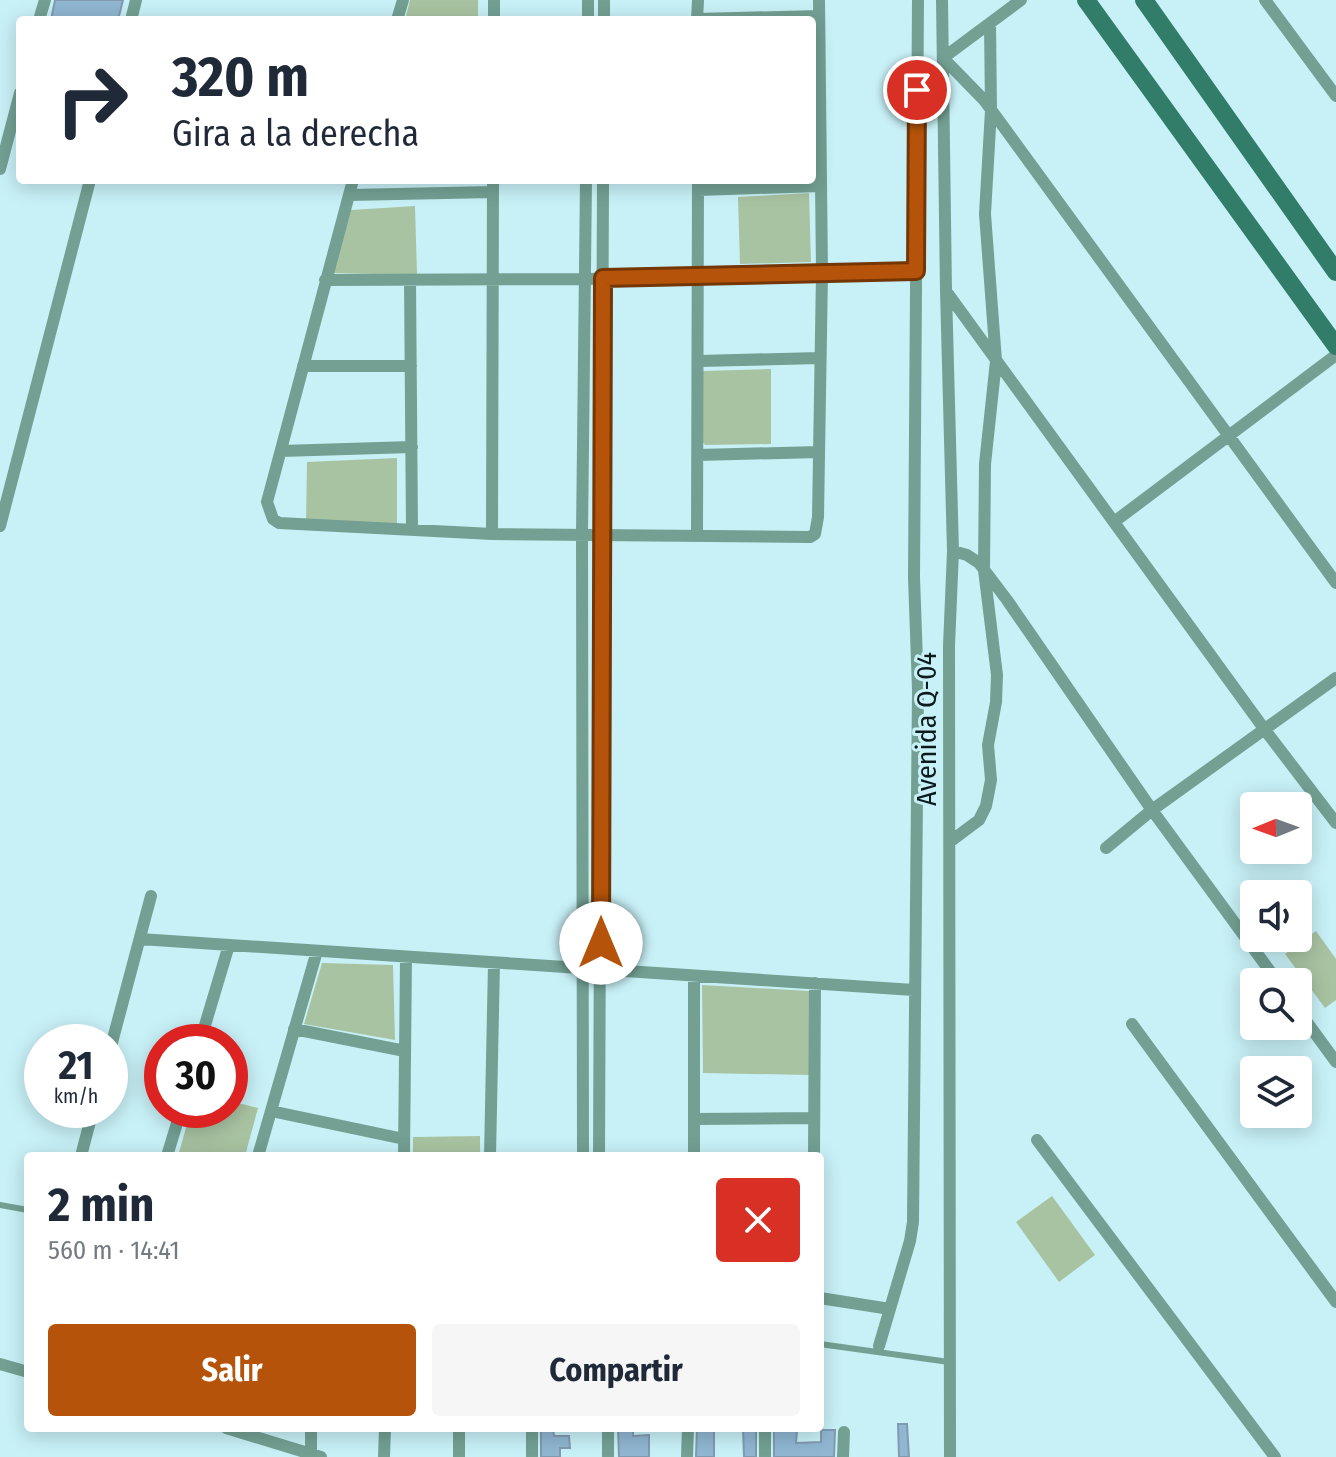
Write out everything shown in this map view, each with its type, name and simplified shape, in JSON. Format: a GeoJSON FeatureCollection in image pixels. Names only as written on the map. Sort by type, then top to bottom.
{"type":"FeatureCollection","features":[{"type":"Feature","properties":{"kind":"street"},"geometry":{"type":"LineString","coordinates":[[352,184],[267,502],[273,519],[279,523],[492,534],[802,537],[815,534],[818,517],[822,273],[816,101],[819,0]]}},
{"type":"Feature","properties":{"kind":"street"},"geometry":{"type":"LineString","coordinates":[[879,1346],[913,1222],[918,690],[914,577],[918,0]]}},
{"type":"Feature","properties":{"kind":"street","name":"Avenida Q-04"},"geometry":{"type":"LineString","coordinates":[[942,0],[953,551],[949,646],[950,1457]]}},
{"type":"Feature","properties":{"kind":"street"},"geometry":{"type":"LineString","coordinates":[[1021,0],[943,58],[991,110],[1336,583]]}},
{"type":"Feature","properties":{"kind":"street"},"geometry":{"type":"LineString","coordinates":[[1086,0],[1336,346]]}},
{"type":"Feature","properties":{"kind":"street"},"geometry":{"type":"LineString","coordinates":[[1144,0],[1336,272]]}},
{"type":"Feature","properties":{"kind":"street"},"geometry":{"type":"LineString","coordinates":[[1265,0],[1336,96]]}},
{"type":"Feature","properties":{"kind":"street"},"geometry":{"type":"LineString","coordinates":[[951,841],[979,820],[986,806],[991,780],[988,745],[996,702],[997,675],[984,570],[985,464],[996,361],[985,214],[991,110],[990,23]]}},
{"type":"Feature","properties":{"kind":"street"},"geometry":{"type":"LineString","coordinates":[[0,169],[16,108]]}},
{"type":"Feature","properties":{"kind":"street"},"geometry":{"type":"LineString","coordinates":[[0,526],[89,184]]}},
{"type":"Feature","properties":{"kind":"street"},"geometry":{"type":"LineString","coordinates":[[583,1152],[583,970],[577,887],[586,184]]}},
{"type":"Feature","properties":{"kind":"street"},"geometry":{"type":"LineString","coordinates":[[599,1152],[603,184]]}},
{"type":"Feature","properties":{"kind":"street"},"geometry":{"type":"LineString","coordinates":[[697,535],[698,185],[820,186]]}},
{"type":"Feature","properties":{"kind":"street"},"geometry":{"type":"LineString","coordinates":[[349,195],[493,186],[492,534]]}},
{"type":"Feature","properties":{"kind":"street"},"geometry":{"type":"LineString","coordinates":[[325,280],[586,279],[916,271]]}},
{"type":"Feature","properties":{"kind":"street"},"geometry":{"type":"LineString","coordinates":[[410,280],[412,530]]}},
{"type":"Feature","properties":{"kind":"street"},"geometry":{"type":"LineString","coordinates":[[946,291],[1336,823]]}},
{"type":"Feature","properties":{"kind":"street"},"geometry":{"type":"LineString","coordinates":[[1114,522],[1336,355]]}},
{"type":"Feature","properties":{"kind":"street"},"geometry":{"type":"LineString","coordinates":[[699,361],[819,358]]}},
{"type":"Feature","properties":{"kind":"street"},"geometry":{"type":"LineString","coordinates":[[303,366],[411,366]]}},
{"type":"Feature","properties":{"kind":"street"},"geometry":{"type":"LineString","coordinates":[[281,451],[412,447]]}},
{"type":"Feature","properties":{"kind":"street"},"geometry":{"type":"LineString","coordinates":[[698,455],[819,452]]}},
{"type":"Feature","properties":{"kind":"street"},"geometry":{"type":"LineString","coordinates":[[953,551],[967,555],[984,570],[1007,600],[1152,810],[1268,968]]}},
{"type":"Feature","properties":{"kind":"street"},"geometry":{"type":"LineString","coordinates":[[578,624],[601,623]]}},
{"type":"Feature","properties":{"kind":"street"},"geometry":{"type":"LineString","coordinates":[[1106,848],[1152,810],[1336,678]]}},
{"type":"Feature","properties":{"kind":"street"},"geometry":{"type":"LineString","coordinates":[[577,887],[601,888]]}},
{"type":"Feature","properties":{"kind":"street"},"geometry":{"type":"LineString","coordinates":[[117,1024],[151,896]]}},
{"type":"Feature","properties":{"kind":"street"},"geometry":{"type":"LineString","coordinates":[[140,939],[914,990]]}},
{"type":"Feature","properties":{"kind":"street"},"geometry":{"type":"LineString","coordinates":[[205,1024],[229,945]]}},
{"type":"Feature","properties":{"kind":"street"},"geometry":{"type":"LineString","coordinates":[[259,1152],[317,951]]}},
{"type":"Feature","properties":{"kind":"street"},"geometry":{"type":"LineString","coordinates":[[404,1152],[406,957]]}},
{"type":"Feature","properties":{"kind":"street"},"geometry":{"type":"LineString","coordinates":[[490,1152],[494,963]]}},
{"type":"Feature","properties":{"kind":"street"},"geometry":{"type":"LineString","coordinates":[[694,976],[694,1152]]}},
{"type":"Feature","properties":{"kind":"street"},"geometry":{"type":"LineString","coordinates":[[814,1152],[815,983]]}},
{"type":"Feature","properties":{"kind":"street"},"geometry":{"type":"LineString","coordinates":[[1132,1024],[1336,1302]]}},
{"type":"Feature","properties":{"kind":"street"},"geometry":{"type":"LineString","coordinates":[[294,1029],[405,1051]]}},
{"type":"Feature","properties":{"kind":"street"},"geometry":{"type":"LineString","coordinates":[[1312,1029],[1336,1062]]}},
{"type":"Feature","properties":{"kind":"street"},"geometry":{"type":"LineString","coordinates":[[271,1111],[404,1139]]}},
{"type":"Feature","properties":{"kind":"street"},"geometry":{"type":"LineString","coordinates":[[694,1119],[814,1118]]}},
{"type":"Feature","properties":{"kind":"street"},"geometry":{"type":"LineString","coordinates":[[82,1152],[88,1128]]}},
{"type":"Feature","properties":{"kind":"street"},"geometry":{"type":"LineString","coordinates":[[168,1152],[176,1128]]}},
{"type":"Feature","properties":{"kind":"street"},"geometry":{"type":"LineString","coordinates":[[1037,1140],[1275,1457]]}},
{"type":"Feature","properties":{"kind":"street"},"geometry":{"type":"LineString","coordinates":[[824,1299],[890,1309]]}},
{"type":"Feature","properties":{"kind":"street"},"geometry":{"type":"LineString","coordinates":[[0,1364],[24,1371]]}},
{"type":"Feature","properties":{"kind":"street"},"geometry":{"type":"LineString","coordinates":[[239,1432],[316,1456],[312,1432]]}},
{"type":"Feature","properties":{"kind":"street"},"geometry":{"type":"LineString","coordinates":[[384,1457],[385,1432]]}},
{"type":"Feature","properties":{"kind":"street"},"geometry":{"type":"LineString","coordinates":[[459,1432],[459,1457]]}},
{"type":"Feature","properties":{"kind":"street"},"geometry":{"type":"LineString","coordinates":[[532,1432],[532,1457]]}},
{"type":"Feature","properties":{"kind":"street"},"geometry":{"type":"LineString","coordinates":[[608,1432],[608,1457]]}},
{"type":"Feature","properties":{"kind":"street"},"geometry":{"type":"LineString","coordinates":[[687,1457],[688,1432]]}},
{"type":"Feature","properties":{"kind":"street"},"geometry":{"type":"LineString","coordinates":[[765,1432],[765,1457]]}},
{"type":"Feature","properties":{"kind":"street"},"geometry":{"type":"LineString","coordinates":[[843,1457],[844,1432]]}},
{"type":"Feature","properties":{"kind":"lane"},"geometry":{"type":"LineString","coordinates":[[0,1205],[24,1209]]}},
{"type":"Feature","properties":{"kind":"lane"},"geometry":{"type":"LineString","coordinates":[[824,1345],[949,1362]]}},
{"type":"Feature","properties":{"kind":"green space"},"geometry":{"type":"Polygon","coordinates":[[[410,0],[478,0],[478,16],[406,16],[410,0]]]}},
{"type":"Feature","properties":{"kind":"green space"},"geometry":{"type":"Polygon","coordinates":[[[809,193],[811,262],[740,264],[738,197],[809,193]]]}},
{"type":"Feature","properties":{"kind":"green space"},"geometry":{"type":"Polygon","coordinates":[[[415,206],[417,275],[332,273],[351,210],[415,206]]]}},
{"type":"Feature","properties":{"kind":"green space"},"geometry":{"type":"Polygon","coordinates":[[[771,369],[771,444],[705,445],[701,440],[700,373],[771,369]]]}},
{"type":"Feature","properties":{"kind":"green space"},"geometry":{"type":"Polygon","coordinates":[[[397,458],[397,524],[306,522],[307,462],[397,458]]]}},
{"type":"Feature","properties":{"kind":"green space"},"geometry":{"type":"Polygon","coordinates":[[[1316,931],[1336,959],[1336,1000],[1325,1008],[1312,990],[1312,968],[1295,968],[1285,954],[1312,952],[1312,934],[1316,931]]]}},
{"type":"Feature","properties":{"kind":"green space"},"geometry":{"type":"Polygon","coordinates":[[[322,963],[393,965],[395,1040],[304,1024],[322,963]]]}},
{"type":"Feature","properties":{"kind":"green space"},"geometry":{"type":"Polygon","coordinates":[[[702,985],[809,991],[809,1075],[703,1073],[702,985]]]}},
{"type":"Feature","properties":{"kind":"green space"},"geometry":{"type":"Polygon","coordinates":[[[248,1106],[258,1108],[246,1152],[179,1152],[186,1128],[248,1128],[248,1106]]]}},
{"type":"Feature","properties":{"kind":"green space"},"geometry":{"type":"Polygon","coordinates":[[[480,1136],[480,1152],[413,1152],[413,1137],[480,1136]]]}},
{"type":"Feature","properties":{"kind":"green space"},"geometry":{"type":"Polygon","coordinates":[[[1052,1196],[1095,1255],[1059,1282],[1016,1222],[1052,1196]]]}},
{"type":"Feature","properties":{"kind":"building"},"geometry":{"type":"Polygon","coordinates":[[[55,0],[123,0],[119,16],[52,16],[55,0]]]}},
{"type":"Feature","properties":{"kind":"building"},"geometry":{"type":"Polygon","coordinates":[[[898,1424],[907,1424],[909,1457],[899,1457],[898,1424]]]}},
{"type":"Feature","properties":{"kind":"building"},"geometry":{"type":"Polygon","coordinates":[[[835,1430],[834,1457],[774,1457],[774,1432],[797,1432],[796,1443],[821,1442],[821,1432],[835,1430]]]}},
{"type":"Feature","properties":{"kind":"building"},"geometry":{"type":"Polygon","coordinates":[[[541,1432],[569,1436],[570,1448],[560,1448],[560,1457],[541,1457],[541,1432]]]}},
{"type":"Feature","properties":{"kind":"building"},"geometry":{"type":"Polygon","coordinates":[[[618,1432],[633,1432],[633,1436],[649,1435],[649,1457],[619,1457],[618,1432]]]}},
{"type":"Feature","properties":{"kind":"building"},"geometry":{"type":"Polygon","coordinates":[[[697,1432],[714,1432],[714,1457],[696,1457],[697,1432]]]}},
{"type":"Feature","properties":{"kind":"building"},"geometry":{"type":"Polygon","coordinates":[[[743,1432],[756,1432],[756,1457],[744,1457],[743,1432]]]}},
{"type":"Feature","properties":{"kind":"route"},"geometry":{"type":"LineString","coordinates":[[601,943],[603,278],[916,271],[917,90]]}}]}
